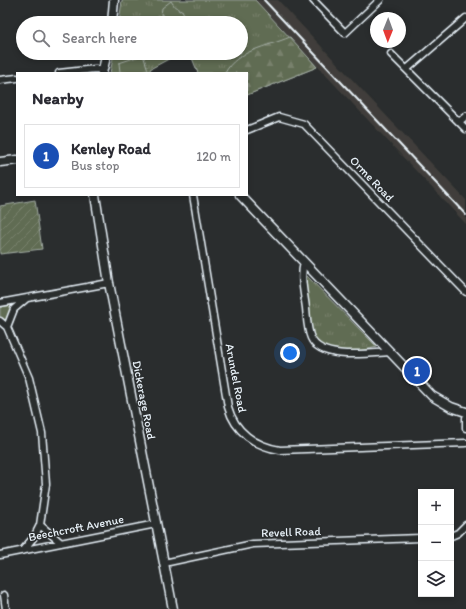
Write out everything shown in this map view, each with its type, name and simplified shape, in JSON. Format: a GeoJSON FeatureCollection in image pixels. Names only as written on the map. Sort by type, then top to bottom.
{"type":"FeatureCollection","features":[{"type":"Feature","properties":{"kind":"street"},"geometry":{"type":"LineString","coordinates":[[113,16],[114,0]]}},
{"type":"Feature","properties":{"kind":"street"},"geometry":{"type":"LineString","coordinates":[[313,0],[345,33],[380,0]]}},
{"type":"Feature","properties":{"kind":"street"},"geometry":{"type":"LineString","coordinates":[[407,69],[465,21]]}},
{"type":"Feature","properties":{"kind":"street"},"geometry":{"type":"LineString","coordinates":[[391,54],[466,129]]}},
{"type":"Feature","properties":{"kind":"street"},"geometry":{"type":"LineString","coordinates":[[68,72],[95,69],[102,72],[105,60]]}},
{"type":"Feature","properties":{"kind":"street"},"geometry":{"type":"LineString","coordinates":[[0,80],[16,78]]}},
{"type":"Feature","properties":{"kind":"street"},"geometry":{"type":"LineString","coordinates":[[459,122],[466,116]]}},
{"type":"Feature","properties":{"kind":"street","name":"Orme Road"},"geometry":{"type":"LineString","coordinates":[[248,130],[279,117],[304,124],[466,292]]}},
{"type":"Feature","properties":{"kind":"street"},"geometry":{"type":"LineString","coordinates":[[0,162],[16,160]]}},
{"type":"Feature","properties":{"kind":"street","name":"Dickerage Road"},"geometry":{"type":"LineString","coordinates":[[95,196],[109,283],[173,609]]}},
{"type":"Feature","properties":{"kind":"street","name":"Arundel Road"},"geometry":{"type":"LineString","coordinates":[[193,196],[228,407],[235,423],[246,436],[262,445],[280,450],[466,443]]}},
{"type":"Feature","properties":{"kind":"street"},"geometry":{"type":"LineString","coordinates":[[241,196],[432,396],[451,407],[466,412]]}},
{"type":"Feature","properties":{"kind":"street"},"geometry":{"type":"LineString","coordinates":[[304,262],[301,274],[308,324],[311,338],[317,348],[330,353],[391,352]]}},
{"type":"Feature","properties":{"kind":"street"},"geometry":{"type":"LineString","coordinates":[[0,303],[109,283]]}},
{"type":"Feature","properties":{"kind":"street"},"geometry":{"type":"LineString","coordinates":[[7,327],[14,309],[28,298]]}},
{"type":"Feature","properties":{"kind":"street"},"geometry":{"type":"LineString","coordinates":[[0,321],[7,327],[29,378],[42,433],[46,484],[40,525],[34,537],[23,550]]}},
{"type":"Feature","properties":{"kind":"street"},"geometry":{"type":"LineString","coordinates":[[466,418],[466,428]]}},
{"type":"Feature","properties":{"kind":"street","name":"Beechcroft Avenue"},"geometry":{"type":"LineString","coordinates":[[0,555],[156,524]]}},
{"type":"Feature","properties":{"kind":"street"},"geometry":{"type":"LineString","coordinates":[[40,525],[60,542]]}},
{"type":"Feature","properties":{"kind":"street"},"geometry":{"type":"LineString","coordinates":[[454,535],[466,525]]}},
{"type":"Feature","properties":{"kind":"street","name":"Revell Road"},"geometry":{"type":"LineString","coordinates":[[164,563],[254,544],[418,538]]}},
{"type":"Feature","properties":{"kind":"street"},"geometry":{"type":"LineString","coordinates":[[4,595],[6,609]]}},
{"type":"Feature","properties":{"kind":"shaded area"},"geometry":{"type":"Polygon","coordinates":[[[255,0],[278,0],[466,200],[466,224],[255,0]]]}},
{"type":"Feature","properties":{"kind":"green space"},"geometry":{"type":"Polygon","coordinates":[[[122,0],[255,0],[317,67],[248,95],[248,72],[198,72],[193,60],[248,60],[248,16],[120,16],[122,0]]]}},
{"type":"Feature","properties":{"kind":"green space"},"geometry":{"type":"Polygon","coordinates":[[[171,1],[179,11],[182,10],[185,16],[163,16],[161,15],[162,8],[171,1]]]}},
{"type":"Feature","properties":{"kind":"green space"},"geometry":{"type":"Polygon","coordinates":[[[290,37],[317,67],[248,95],[248,72],[226,72],[230,65],[236,60],[248,60],[248,52],[290,37]]]}},
{"type":"Feature","properties":{"kind":"green space"},"geometry":{"type":"Polygon","coordinates":[[[113,60],[167,60],[150,69],[151,72],[110,72],[113,60]]]}},
{"type":"Feature","properties":{"kind":"green space"},"geometry":{"type":"Polygon","coordinates":[[[128,60],[145,60],[148,70],[141,72],[120,72],[119,63],[128,60]]]}},
{"type":"Feature","properties":{"kind":"green space"},"geometry":{"type":"Polygon","coordinates":[[[35,200],[42,249],[0,254],[0,206],[35,200]]]}},
{"type":"Feature","properties":{"kind":"green space"},"geometry":{"type":"Polygon","coordinates":[[[305,274],[377,347],[339,352],[319,346],[315,341],[310,323],[305,274]]]}},
{"type":"Feature","properties":{"kind":"green space"},"geometry":{"type":"Polygon","coordinates":[[[12,305],[6,322],[0,318],[0,307],[12,305]]]}},
{"type":"Feature","properties":{"kind":"railway"},"geometry":{"type":"LineString","coordinates":[[264,0],[466,215]]}},
{"type":"Feature","properties":{"kind":"place","name":"Kenley Road"},"geometry":{"type":"Point","coordinates":[417,371]}}]}
